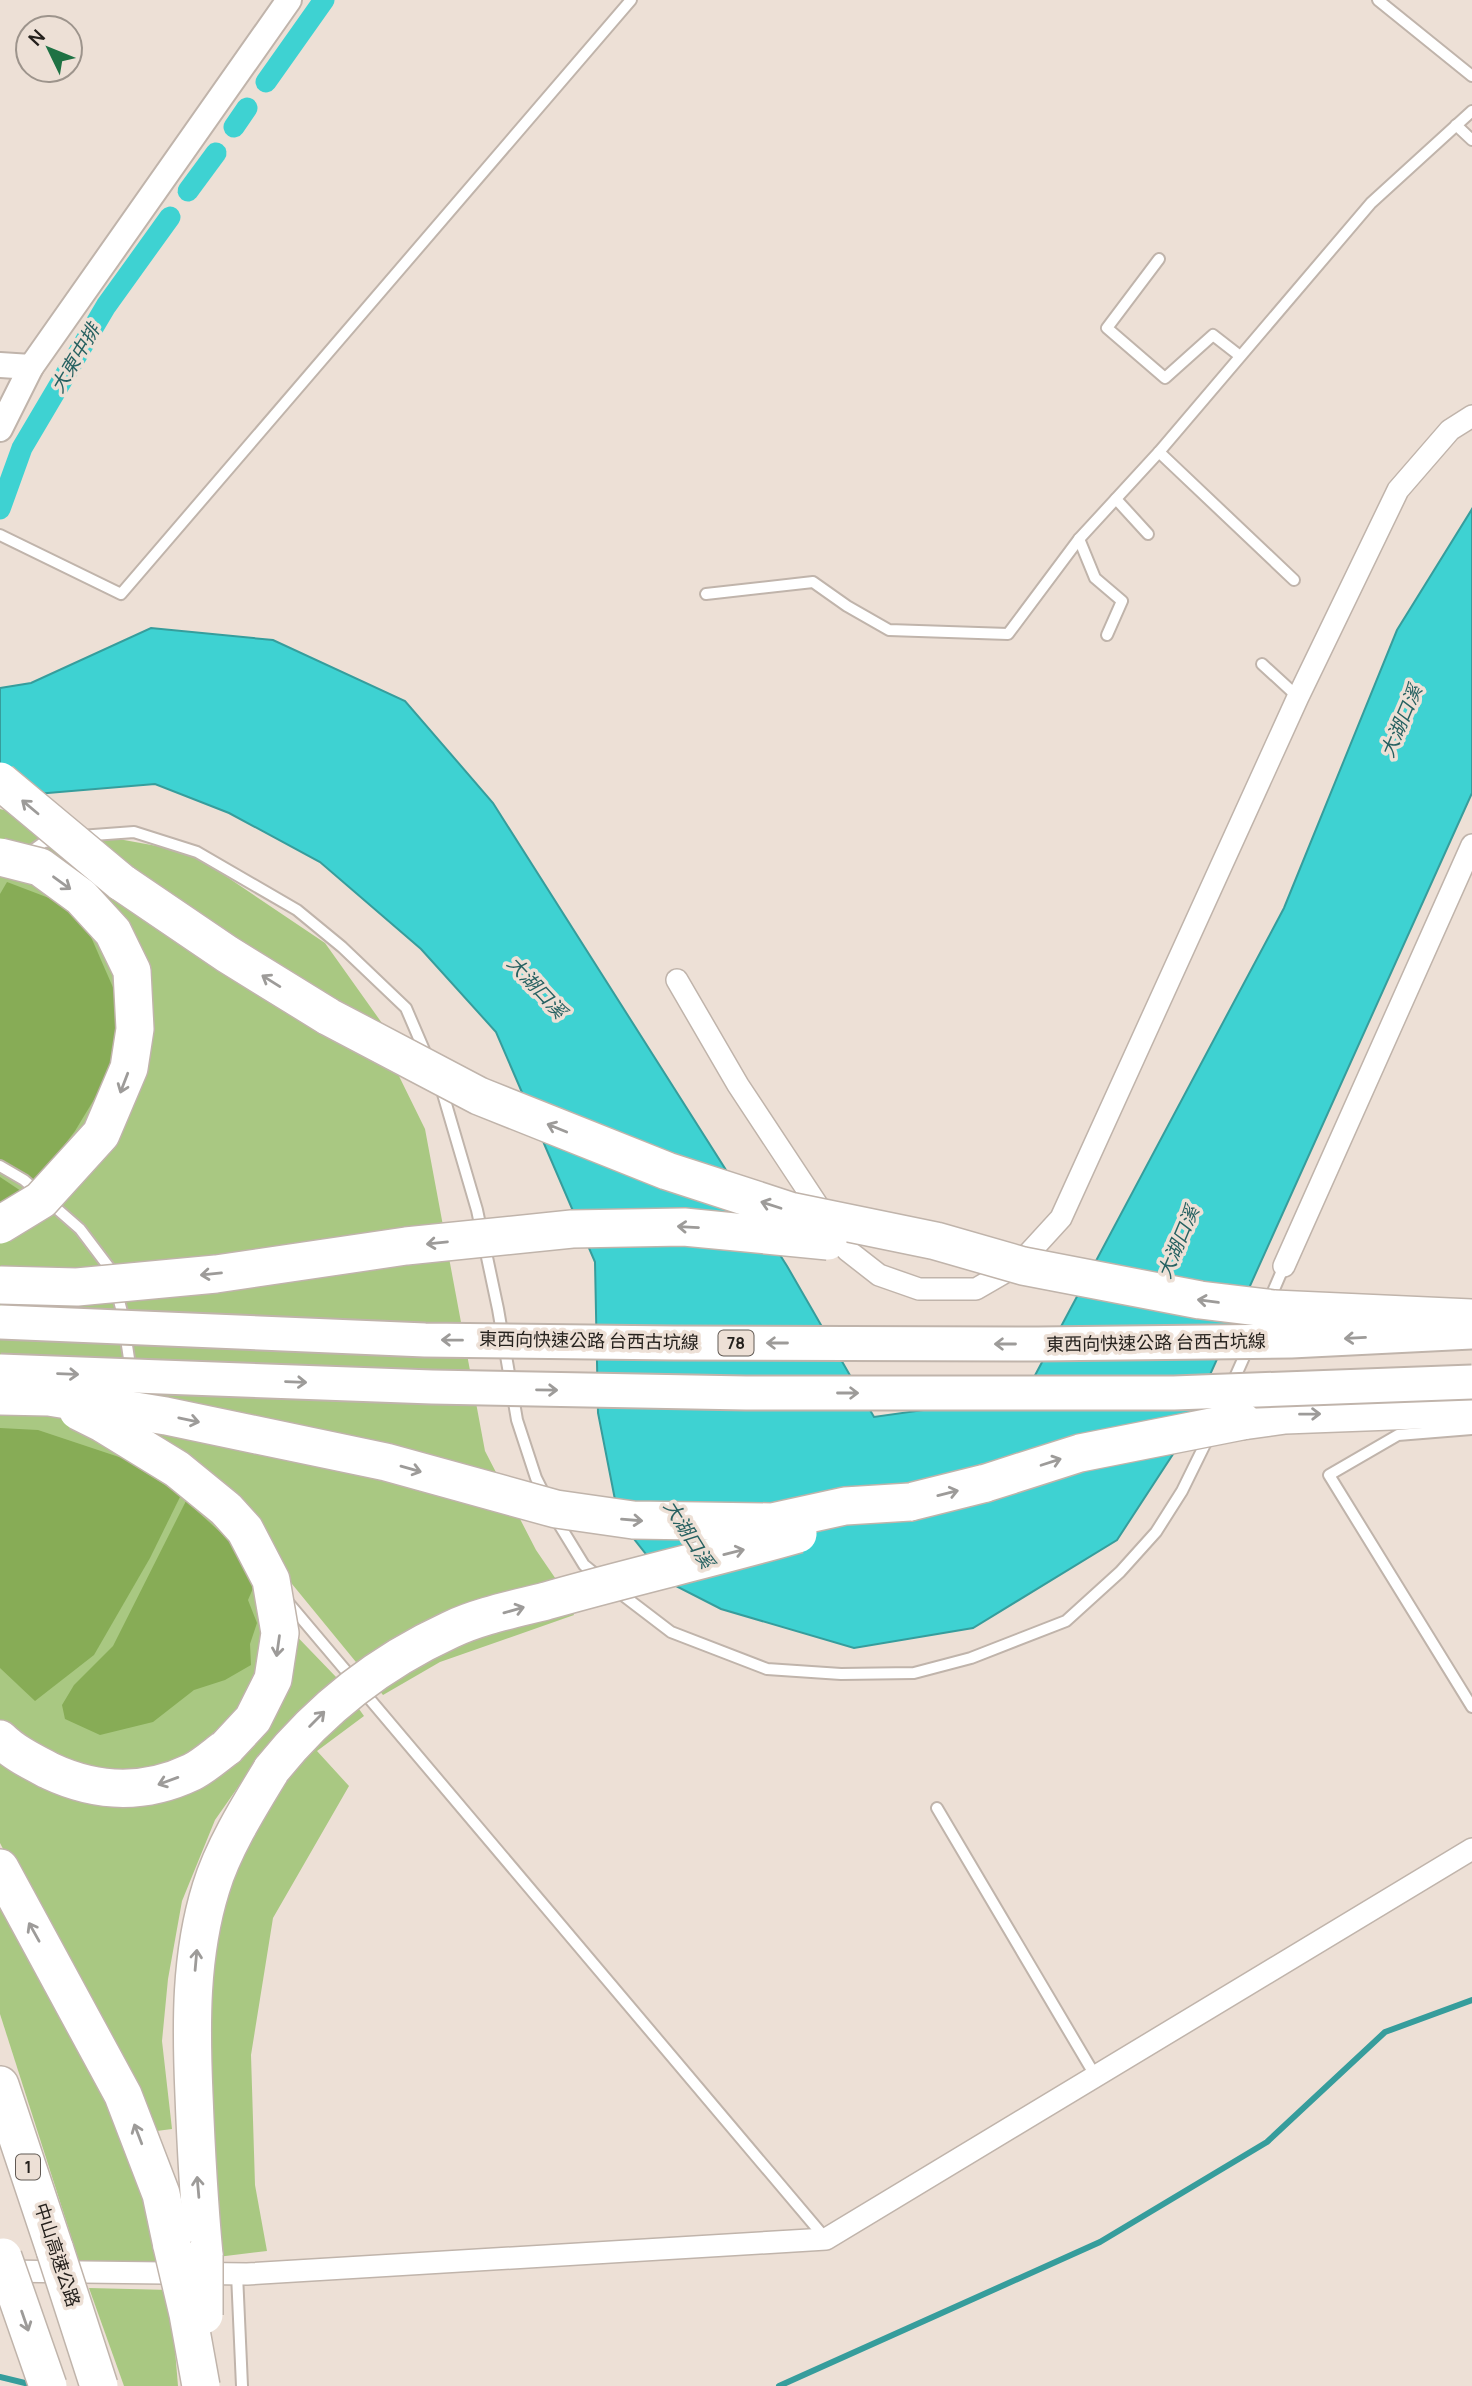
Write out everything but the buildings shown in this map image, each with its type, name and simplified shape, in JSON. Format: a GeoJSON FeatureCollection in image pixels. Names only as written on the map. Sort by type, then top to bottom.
{"type":"FeatureCollection","features":[{"type":"Feature","properties":{"kind":"highway"},"geometry":{"type":"LineString","coordinates":[[0,780],[121,882],[227,954],[329,1017],[479,1096],[667,1171],[790,1211],[936,1241],[1023,1266]]}},
{"type":"Feature","properties":{"kind":"highway"},"geometry":{"type":"LineString","coordinates":[[0,1225],[41,1200],[101,1134],[129,1068],[135,1028],[132,971],[113,932],[81,897],[40,867],[3,864]]}},
{"type":"Feature","properties":{"kind":"highway"},"geometry":{"type":"LineString","coordinates":[[0,1285],[77,1287],[216,1274],[406,1247],[584,1228],[684,1227],[758,1233],[1023,1266],[1200,1300],[1262,1308],[1472,1318]]}},
{"type":"Feature","properties":{"kind":"highway","name":"東西向快速公路 台西古坑線"},"geometry":{"type":"LineString","coordinates":[[0,1322],[425,1340],[674,1343],[1264,1342],[1472,1332]]}},
{"type":"Feature","properties":{"kind":"highway"},"geometry":{"type":"LineString","coordinates":[[0,1371],[432,1387],[746,1393],[1174,1393],[1472,1382]]}},
{"type":"Feature","properties":{"kind":"highway"},"geometry":{"type":"LineString","coordinates":[[0,1396],[49,1397],[166,1416],[373,1459],[556,1509],[633,1520],[772,1522],[845,1506],[910,1502]]}},
{"type":"Feature","properties":{"kind":"highway"},"geometry":{"type":"LineString","coordinates":[[0,1739],[36,1764],[74,1782],[118,1790],[155,1785],[193,1772],[227,1747],[253,1719],[273,1679],[280,1633],[271,1580],[245,1530],[226,1509],[192,1480],[103,1423],[49,1397]]}},
{"type":"Feature","properties":{"kind":"highway"},"geometry":{"type":"LineString","coordinates":[[201,2386],[188,2314],[188,2250],[197,2172],[191,2027],[196,1952],[211,1886],[235,1833],[272,1769],[292,1744],[343,1694],[401,1655],[452,1629],[583,1590],[986,1483],[1080,1453],[1228,1414],[1285,1415],[1472,1408]]}},
{"type":"Feature","properties":{"kind":"highway"},"geometry":{"type":"LineString","coordinates":[[0,1868],[123,2095],[161,2194],[188,2250],[207,2386]]}},
{"type":"Feature","properties":{"kind":"highway","name":"中山高速公路"},"geometry":{"type":"LineString","coordinates":[[0,2085],[99,2386]]}},
{"type":"Feature","properties":{"kind":"highway"},"geometry":{"type":"LineString","coordinates":[[1,2258],[48,2386]]}},
{"type":"Feature","properties":{"kind":"street"},"geometry":{"type":"LineString","coordinates":[[0,429],[31,367],[289,0]]}},
{"type":"Feature","properties":{"kind":"street"},"geometry":{"type":"LineString","coordinates":[[0,365],[31,367]]}},
{"type":"Feature","properties":{"kind":"street"},"geometry":{"type":"LineString","coordinates":[[677,980],[738,1085],[847,1250],[880,1275],[919,1289],[976,1289],[1019,1264],[1060,1218],[1298,697],[1398,490],[1450,430],[1472,416]]}},
{"type":"Feature","properties":{"kind":"street"},"geometry":{"type":"LineString","coordinates":[[1284,1266],[1472,845]]}},
{"type":"Feature","properties":{"kind":"street"},"geometry":{"type":"LineString","coordinates":[[1,2258],[237,2274],[826,2239],[1472,1849]]}},
{"type":"Feature","properties":{"kind":"lane"},"geometry":{"type":"LineString","coordinates":[[0,535],[121,594],[631,0]]}},
{"type":"Feature","properties":{"kind":"lane"},"geometry":{"type":"LineString","coordinates":[[1378,0],[1472,76]]}},
{"type":"Feature","properties":{"kind":"lane"},"geometry":{"type":"LineString","coordinates":[[706,594],[813,582],[847,606],[889,630],[1009,634],[1079,539],[1159,453],[1371,204],[1472,111]]}},
{"type":"Feature","properties":{"kind":"lane"},"geometry":{"type":"LineString","coordinates":[[1456,125],[1472,140]]}},
{"type":"Feature","properties":{"kind":"lane"},"geometry":{"type":"LineString","coordinates":[[1159,259],[1107,328],[1165,378],[1213,335],[1240,356]]}},
{"type":"Feature","properties":{"kind":"lane"},"geometry":{"type":"LineString","coordinates":[[1159,453],[1294,580]]}},
{"type":"Feature","properties":{"kind":"lane"},"geometry":{"type":"LineString","coordinates":[[1116,499],[1148,534]]}},
{"type":"Feature","properties":{"kind":"lane"},"geometry":{"type":"LineString","coordinates":[[1079,539],[1096,578],[1122,601],[1107,635]]}},
{"type":"Feature","properties":{"kind":"lane"},"geometry":{"type":"LineString","coordinates":[[1262,664],[1298,697]]}},
{"type":"Feature","properties":{"kind":"lane"},"geometry":{"type":"LineString","coordinates":[[3,864],[44,842],[101,833],[134,832],[197,852],[297,910],[342,947],[406,1008],[444,1095],[473,1197],[498,1309],[517,1420],[536,1478],[558,1523],[584,1565],[671,1632],[767,1669],[841,1674],[914,1673],[971,1658],[1066,1621],[1120,1572],[1156,1532],[1228,1414],[1256,1329]]}},
{"type":"Feature","properties":{"kind":"lane"},"geometry":{"type":"LineString","coordinates":[[0,1166],[24,1180],[80,1229],[111,1270],[122,1312],[133,1385]]}},
{"type":"Feature","properties":{"kind":"lane"},"geometry":{"type":"LineString","coordinates":[[1262,1317],[1284,1266]]}},
{"type":"Feature","properties":{"kind":"lane"},"geometry":{"type":"LineString","coordinates":[[135,1397],[155,1429]]}},
{"type":"Feature","properties":{"kind":"lane"},"geometry":{"type":"LineString","coordinates":[[1472,1429],[1398,1435],[1329,1475],[1472,1707]]}},
{"type":"Feature","properties":{"kind":"lane"},"geometry":{"type":"LineString","coordinates":[[168,1451],[215,1515]]}},
{"type":"Feature","properties":{"kind":"lane"},"geometry":{"type":"LineString","coordinates":[[242,1547],[826,2239]]}},
{"type":"Feature","properties":{"kind":"lane"},"geometry":{"type":"LineString","coordinates":[[937,1808],[1096,2077]]}},
{"type":"Feature","properties":{"kind":"lane"},"geometry":{"type":"LineString","coordinates":[[237,2274],[242,2386]]}},
{"type":"Feature","properties":{"kind":"green space"},"geometry":{"type":"Polygon","coordinates":[[[0,809],[124,840],[190,852],[325,943],[389,1033],[332,1007],[128,877],[115,891],[326,1029],[396,1070],[425,1129],[485,1451],[536,1550],[564,1591],[574,1615],[440,1662],[383,1695],[283,1573],[256,1594],[337,1678],[364,1716],[317,1751],[349,1786],[273,1918],[251,2055],[255,2185],[267,2251],[201,2259],[183,2058],[195,1940],[233,1835],[277,1774],[259,1757],[215,1820],[182,1901],[168,1979],[162,2041],[172,2129],[149,2132],[0,1843],[0,1749],[36,1776],[96,1795],[167,1795],[232,1761],[216,1736],[189,1761],[139,1780],[98,1778],[45,1758],[0,1722],[0,871],[7,872],[8,847],[0,846],[0,809]]]}},
{"type":"Feature","properties":{"kind":"green space"},"geometry":{"type":"Polygon","coordinates":[[[7,882],[49,898],[84,921],[115,992],[116,1063],[75,1131],[34,1185],[0,1164],[0,894],[7,882]]]}},
{"type":"Feature","properties":{"kind":"green space"},"geometry":{"type":"Polygon","coordinates":[[[0,1177],[21,1191],[0,1204],[0,1177]]]}},
{"type":"Feature","properties":{"kind":"green space"},"geometry":{"type":"Polygon","coordinates":[[[0,1428],[38,1430],[122,1458],[181,1495],[150,1558],[94,1655],[35,1701],[0,1668],[0,1428]]]}},
{"type":"Feature","properties":{"kind":"green space"},"geometry":{"type":"Polygon","coordinates":[[[186,1501],[231,1542],[254,1586],[248,1600],[257,1623],[250,1644],[251,1665],[225,1680],[194,1690],[153,1722],[100,1735],[65,1719],[62,1705],[74,1685],[113,1646],[186,1501]]]}},
{"type":"Feature","properties":{"kind":"green space"},"geometry":{"type":"Polygon","coordinates":[[[0,1891],[121,2122],[150,2203],[161,2265],[79,2261],[0,2014],[0,1891]]]}},
{"type":"Feature","properties":{"kind":"green space"},"geometry":{"type":"Polygon","coordinates":[[[89,2288],[170,2290],[178,2386],[124,2386],[89,2288]]]}},
{"type":"Feature","properties":{"kind":"water","name":"大湖口溪"},"geometry":{"type":"Polygon","coordinates":[[[1472,509],[1472,793],[1177,1448],[1117,1540],[973,1628],[854,1648],[721,1609],[668,1582],[619,1520],[598,1413],[595,1262],[496,1032],[421,949],[320,862],[229,813],[155,784],[0,797],[0,688],[31,683],[151,628],[273,640],[405,701],[493,803],[787,1266],[874,1417],[1024,1396],[1284,908],[1397,630],[1472,509]]]}},
{"type":"Feature","properties":{"kind":"waterway","name":"大東中排"},"geometry":{"type":"LineString","coordinates":[[266,82],[324,0]]}},
{"type":"Feature","properties":{"kind":"waterway","name":"大東中排"},"geometry":{"type":"LineString","coordinates":[[234,127],[247,108]]}},
{"type":"Feature","properties":{"kind":"waterway","name":"大東中排"},"geometry":{"type":"LineString","coordinates":[[188,191],[216,153]]}},
{"type":"Feature","properties":{"kind":"waterway","name":"大東中排"},"geometry":{"type":"LineString","coordinates":[[0,509],[22,448],[106,306],[170,217]]}},
{"type":"Feature","properties":{"kind":"waterway"},"geometry":{"type":"LineString","coordinates":[[779,2386],[1100,2242],[1267,2142],[1385,2032],[1472,2000]]}},
{"type":"Feature","properties":{"kind":"waterway"},"geometry":{"type":"LineString","coordinates":[[0,2377],[33,2385]]}}]}
